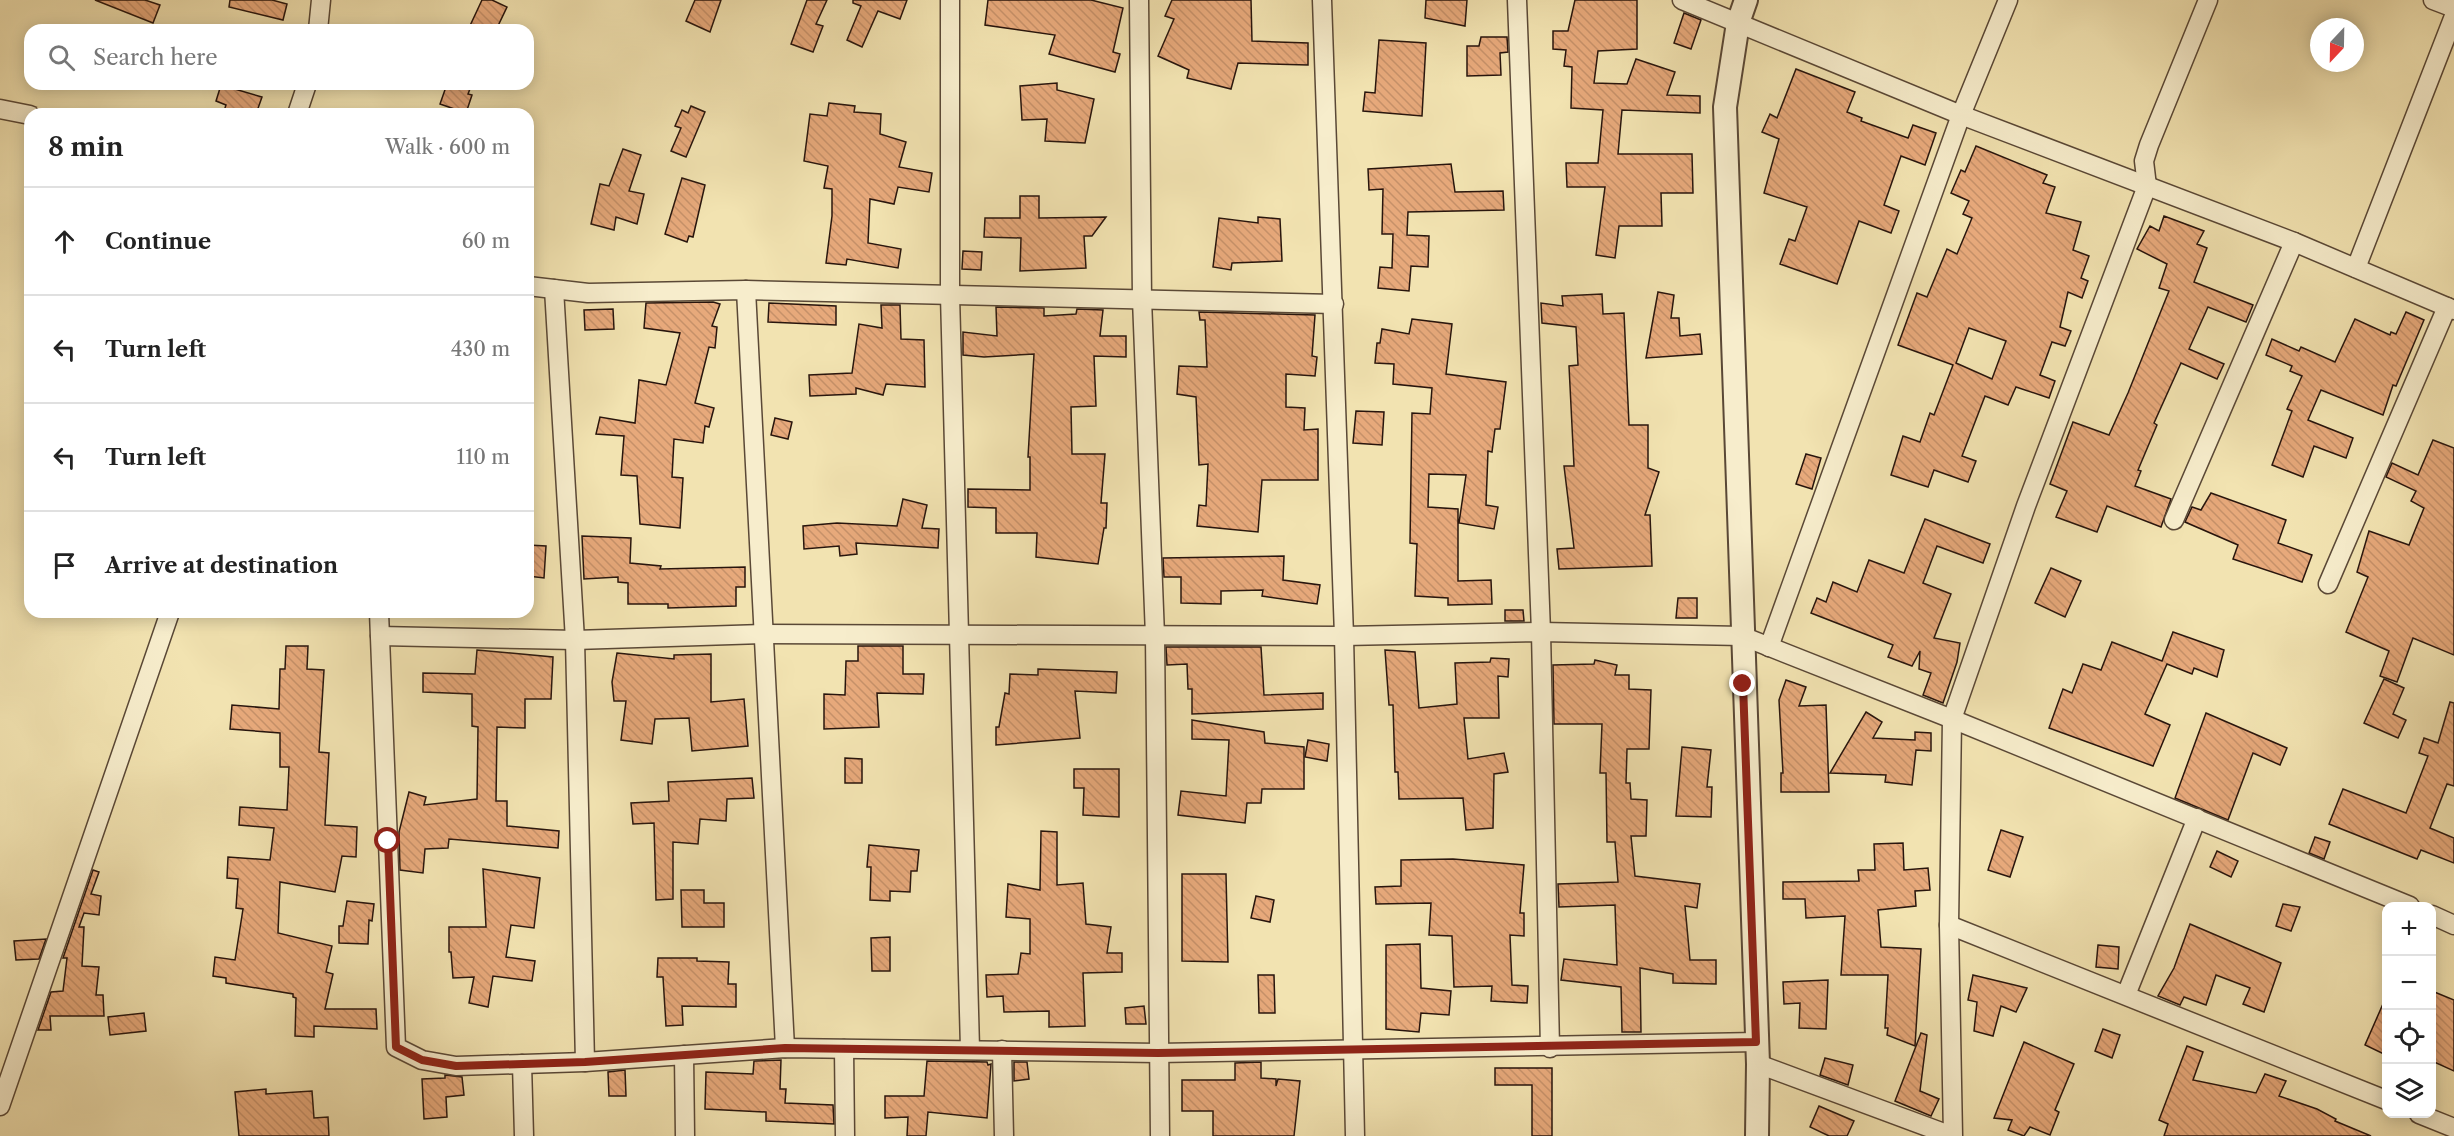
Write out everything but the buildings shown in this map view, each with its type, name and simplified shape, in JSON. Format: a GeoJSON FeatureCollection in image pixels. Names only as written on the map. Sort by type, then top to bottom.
{"type":"FeatureCollection","features":[{"type":"Feature","properties":{"kind":"street"},"geometry":{"type":"LineString","coordinates":[[319,24],[321,0]]}},
{"type":"Feature","properties":{"kind":"street"},"geometry":{"type":"LineString","coordinates":[[950,0],[950,295],[970,1049]]}},
{"type":"Feature","properties":{"kind":"street"},"geometry":{"type":"LineString","coordinates":[[1139,0],[1142,299],[1155,636],[1160,1136]]}},
{"type":"Feature","properties":{"kind":"street"},"geometry":{"type":"LineString","coordinates":[[1322,0],[1344,636],[1355,1136]]}},
{"type":"Feature","properties":{"kind":"street"},"geometry":{"type":"LineString","coordinates":[[1517,0],[1541,632],[1550,1048]]}},
{"type":"Feature","properties":{"kind":"street"},"geometry":{"type":"LineString","coordinates":[[1682,0],[1961,115],[2294,242],[2450,308],[2328,584]]}},
{"type":"Feature","properties":{"kind":"street"},"geometry":{"type":"LineString","coordinates":[[1746,0],[1738,23],[1725,107],[1757,1053],[1757,1136]]}},
{"type":"Feature","properties":{"kind":"street"},"geometry":{"type":"LineString","coordinates":[[1769,647],[1961,115],[2008,0]]}},
{"type":"Feature","properties":{"kind":"street"},"geometry":{"type":"LineString","coordinates":[[380,618],[396,1047],[422,1060],[456,1066],[585,1062],[785,1048],[1158,1053],[1550,1048],[1757,1053],[1952,1136],[1949,925],[1952,719],[2026,506],[2147,186],[2144,161],[2149,145],[2208,0]]}},
{"type":"Feature","properties":{"kind":"street"},"geometry":{"type":"LineString","coordinates":[[2433,0],[2454,8]]}},
{"type":"Feature","properties":{"kind":"street"},"geometry":{"type":"LineString","coordinates":[[2356,268],[2454,16]]}},
{"type":"Feature","properties":{"kind":"street"},"geometry":{"type":"LineString","coordinates":[[299,108],[305,90]]}},
{"type":"Feature","properties":{"kind":"street"},"geometry":{"type":"LineString","coordinates":[[0,109],[24,114]]}},
{"type":"Feature","properties":{"kind":"street"},"geometry":{"type":"LineString","coordinates":[[2174,520],[2294,242]]}},
{"type":"Feature","properties":{"kind":"street"},"geometry":{"type":"LineString","coordinates":[[534,287],[588,293],[746,290],[1334,304]]}},
{"type":"Feature","properties":{"kind":"street"},"geometry":{"type":"LineString","coordinates":[[554,289],[575,640],[585,1062]]}},
{"type":"Feature","properties":{"kind":"street"},"geometry":{"type":"LineString","coordinates":[[746,290],[785,1048]]}},
{"type":"Feature","properties":{"kind":"street"},"geometry":{"type":"LineString","coordinates":[[0,1106],[168,618]]}},
{"type":"Feature","properties":{"kind":"street"},"geometry":{"type":"LineString","coordinates":[[381,636],[575,640],[763,634],[1344,636],[1541,632],[1742,636],[2400,902]]}},
{"type":"Feature","properties":{"kind":"street"},"geometry":{"type":"LineString","coordinates":[[2126,995],[2197,818]]}},
{"type":"Feature","properties":{"kind":"street"},"geometry":{"type":"LineString","coordinates":[[2436,917],[2454,925]]}},
{"type":"Feature","properties":{"kind":"street"},"geometry":{"type":"LineString","coordinates":[[1949,925],[2382,1098]]}},
{"type":"Feature","properties":{"kind":"street"},"geometry":{"type":"LineString","coordinates":[[843,1049],[845,1136]]}},
{"type":"Feature","properties":{"kind":"street"},"geometry":{"type":"LineString","coordinates":[[1002,1050],[1004,1136]]}},
{"type":"Feature","properties":{"kind":"street"},"geometry":{"type":"LineString","coordinates":[[684,1056],[685,1136]]}},
{"type":"Feature","properties":{"kind":"street"},"geometry":{"type":"LineString","coordinates":[[522,1064],[524,1136]]}},
{"type":"Feature","properties":{"kind":"street"},"geometry":{"type":"LineString","coordinates":[[2431,1118],[2454,1128]]}},
{"type":"Feature","properties":{"kind":"route"},"geometry":{"type":"LineString","coordinates":[[388,841],[396,1047],[422,1060],[456,1066],[585,1062],[785,1048],[1158,1053],[1550,1048],[1756,1042],[1743,684]]}}]}
